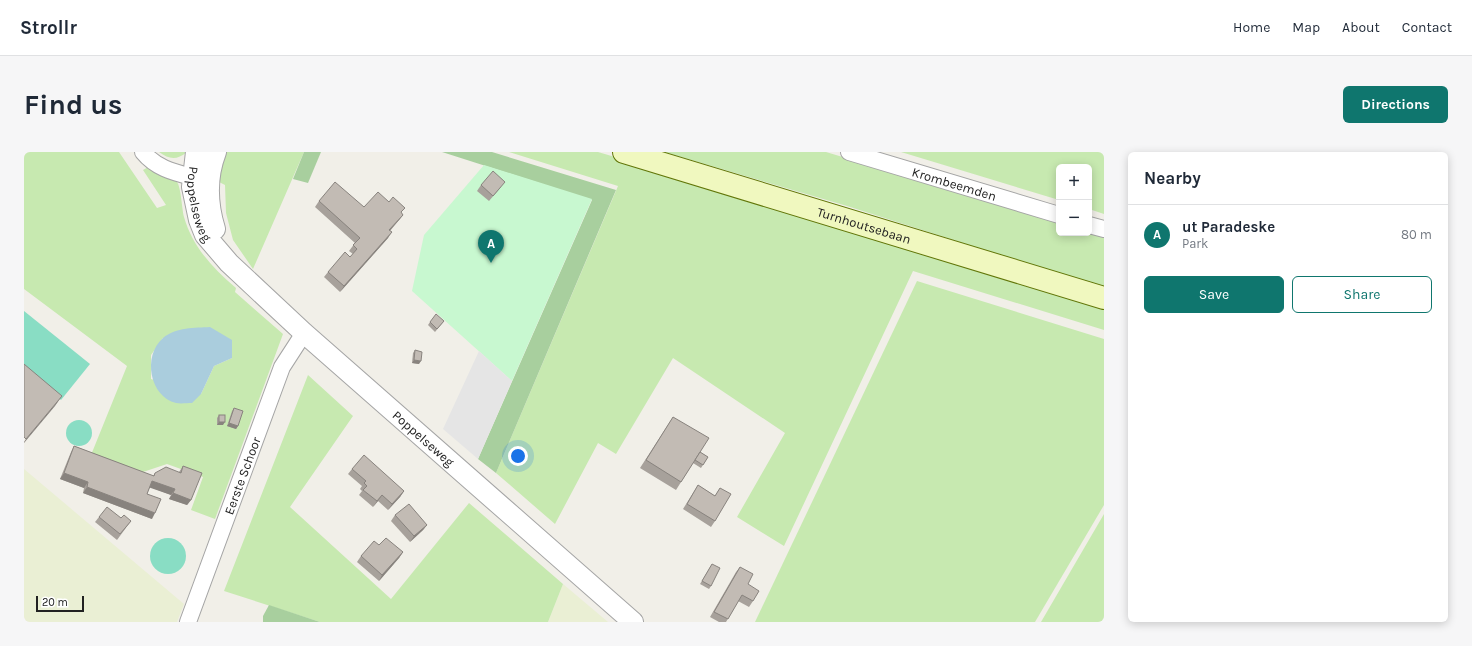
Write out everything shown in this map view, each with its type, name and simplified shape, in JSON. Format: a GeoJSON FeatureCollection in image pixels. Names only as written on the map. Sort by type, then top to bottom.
{"type":"FeatureCollection","features":[{"type":"Feature","properties":{"kind":"main road","name":"Turnhoutsebaan"},"geometry":{"type":"LineString","coordinates":[[624,152],[1104,298]]}},
{"type":"Feature","properties":{"kind":"street"},"geometry":{"type":"LineString","coordinates":[[143,152],[167,171],[192,177]]}},
{"type":"Feature","properties":{"kind":"street","name":"Poppelseweg"},"geometry":{"type":"LineString","coordinates":[[196,152],[192,187],[198,220],[205,236],[241,275],[304,333],[633,622]]}},
{"type":"Feature","properties":{"kind":"street","name":"Poppelseweg"},"geometry":{"type":"LineString","coordinates":[[216,152],[209,181],[209,204],[219,250]]}},
{"type":"Feature","properties":{"kind":"street","name":"Krombeemden"},"geometry":{"type":"LineString","coordinates":[[849,152],[1056,215]]}},
{"type":"Feature","properties":{"kind":"street"},"geometry":{"type":"LineString","coordinates":[[1092,226],[1104,229]]}},
{"type":"Feature","properties":{"kind":"street","name":"Eerste Schoor"},"geometry":{"type":"LineString","coordinates":[[188,622],[282,367],[304,333]]}},
{"type":"Feature","properties":{"kind":"green space"},"geometry":{"type":"Polygon","coordinates":[[[24,152],[119,152],[157,208],[166,205],[143,170],[150,166],[168,175],[177,182],[184,217],[198,248],[219,273],[236,288],[235,292],[283,334],[215,519],[191,510],[203,477],[167,464],[140,473],[91,455],[127,366],[24,289],[24,152]],[[163,338],[151,355],[151,379],[201,394],[214,366],[232,358],[163,338]]]}},
{"type":"Feature","properties":{"kind":"green space"},"geometry":{"type":"Polygon","coordinates":[[[159,152],[187,152],[179,157],[173,158],[159,152]]]}},
{"type":"Feature","properties":{"kind":"green space"},"geometry":{"type":"Polygon","coordinates":[[[222,152],[304,152],[253,269],[233,240],[226,213],[225,185],[215,180],[222,152]]]}},
{"type":"Feature","properties":{"kind":"green space"},"geometry":{"type":"Polygon","coordinates":[[[304,152],[321,152],[308,183],[293,179],[304,152]]]}},
{"type":"Feature","properties":{"kind":"green space"},"geometry":{"type":"Polygon","coordinates":[[[442,152],[492,152],[616,190],[496,473],[478,459],[592,200],[442,152]]]}},
{"type":"Feature","properties":{"kind":"green space"},"geometry":{"type":"Polygon","coordinates":[[[509,152],[598,152],[835,222],[1104,305],[1104,330],[913,271],[784,546],[737,517],[785,433],[673,358],[616,454],[598,443],[555,524],[496,473],[618,186],[509,152]]]}},
{"type":"Feature","properties":{"kind":"green space"},"geometry":{"type":"Polygon","coordinates":[[[664,152],[826,152],[1056,221],[1056,236],[1092,236],[1092,233],[1104,235],[1104,288],[847,206],[664,152]]]}},
{"type":"Feature","properties":{"kind":"green space"},"geometry":{"type":"Polygon","coordinates":[[[901,152],[1104,152],[1104,214],[1092,210],[1092,164],[1056,164],[1056,199],[901,152]]]}},
{"type":"Feature","properties":{"kind":"green space"},"geometry":{"type":"Polygon","coordinates":[[[484,165],[592,199],[512,381],[412,291],[424,235],[484,165]]]}},
{"type":"Feature","properties":{"kind":"green space"},"geometry":{"type":"Polygon","coordinates":[[[917,281],[1104,339],[1104,505],[1035,622],[755,622],[917,281]]]}},
{"type":"Feature","properties":{"kind":"green space"},"geometry":{"type":"Polygon","coordinates":[[[24,311],[90,364],[61,400],[24,369],[24,311]]]}},
{"type":"Feature","properties":{"kind":"green space"},"geometry":{"type":"Polygon","coordinates":[[[308,375],[353,416],[290,507],[391,599],[469,503],[563,584],[548,622],[320,622],[224,591],[308,375]]]}},
{"type":"Feature","properties":{"kind":"green space"},"geometry":{"type":"Polygon","coordinates":[[[79,420],[88,424],[92,433],[88,442],[79,446],[70,442],[66,433],[70,424],[79,420]]]}},
{"type":"Feature","properties":{"kind":"green space"},"geometry":{"type":"Polygon","coordinates":[[[24,469],[184,604],[177,622],[24,622],[24,469]]]}},
{"type":"Feature","properties":{"kind":"green space"},"geometry":{"type":"Polygon","coordinates":[[[1104,514],[1104,622],[1041,622],[1104,514]]]}},
{"type":"Feature","properties":{"kind":"green space"},"geometry":{"type":"Polygon","coordinates":[[[168,538],[178,541],[183,546],[186,556],[183,566],[178,571],[168,574],[158,571],[153,566],[150,556],[153,546],[158,541],[168,538]]]}},
{"type":"Feature","properties":{"kind":"green space"},"geometry":{"type":"Polygon","coordinates":[[[563,584],[608,622],[548,622],[563,584]]]}},
{"type":"Feature","properties":{"kind":"green space"},"geometry":{"type":"Polygon","coordinates":[[[269,605],[320,622],[263,622],[263,616],[269,605]]]}},
{"type":"Feature","properties":{"kind":"shaded area"},"geometry":{"type":"Polygon","coordinates":[[[479,351],[512,381],[478,459],[443,429],[479,351]]]}},
{"type":"Feature","properties":{"kind":"water"},"geometry":{"type":"Polygon","coordinates":[[[210,327],[232,340],[232,358],[214,366],[201,394],[192,403],[176,403],[167,399],[160,393],[155,385],[152,375],[151,365],[156,346],[168,334],[186,329],[210,327]]]}},
{"type":"Feature","properties":{"kind":"building"},"geometry":{"type":"Polygon","coordinates":[[[493,171],[505,182],[493,196],[481,185],[493,171]]]}},
{"type":"Feature","properties":{"kind":"building"},"geometry":{"type":"Polygon","coordinates":[[[335,182],[364,207],[378,192],[389,202],[393,197],[405,208],[401,212],[403,215],[389,230],[392,232],[344,286],[328,272],[345,252],[350,257],[357,249],[353,245],[360,238],[319,201],[335,182]]]}},
{"type":"Feature","properties":{"kind":"building"},"geometry":{"type":"Polygon","coordinates":[[[436,314],[444,321],[437,329],[430,322],[436,314]]]}},
{"type":"Feature","properties":{"kind":"building"},"geometry":{"type":"Polygon","coordinates":[[[415,350],[422,352],[421,361],[414,360],[415,350]]]}},
{"type":"Feature","properties":{"kind":"building"},"geometry":{"type":"Polygon","coordinates":[[[24,364],[62,396],[26,439],[24,437],[24,364]]]}},
{"type":"Feature","properties":{"kind":"building"},"geometry":{"type":"Polygon","coordinates":[[[234,408],[243,411],[238,426],[229,423],[234,408]]]}},
{"type":"Feature","properties":{"kind":"building"},"geometry":{"type":"Polygon","coordinates":[[[219,415],[225,415],[225,422],[219,422],[219,415]]]}},
{"type":"Feature","properties":{"kind":"building"},"geometry":{"type":"Polygon","coordinates":[[[673,417],[709,438],[681,482],[646,460],[673,417]]]}},
{"type":"Feature","properties":{"kind":"building"},"geometry":{"type":"Polygon","coordinates":[[[74,446],[154,476],[155,473],[166,467],[181,473],[183,466],[202,473],[191,500],[173,493],[175,489],[152,481],[147,494],[161,499],[155,513],[87,487],[88,482],[64,473],[74,446]]]}},
{"type":"Feature","properties":{"kind":"building"},"geometry":{"type":"Polygon","coordinates":[[[700,452],[708,457],[703,465],[695,460],[700,452]]]}},
{"type":"Feature","properties":{"kind":"building"},"geometry":{"type":"Polygon","coordinates":[[[364,455],[404,491],[392,504],[382,495],[377,501],[363,490],[367,486],[364,483],[366,481],[352,469],[364,455]]]}},
{"type":"Feature","properties":{"kind":"building"},"geometry":{"type":"Polygon","coordinates":[[[698,485],[715,496],[720,488],[731,494],[715,521],[687,504],[698,485]]]}},
{"type":"Feature","properties":{"kind":"building"},"geometry":{"type":"Polygon","coordinates":[[[409,504],[427,525],[414,536],[395,515],[409,504]]]}},
{"type":"Feature","properties":{"kind":"building"},"geometry":{"type":"Polygon","coordinates":[[[107,507],[121,518],[124,515],[131,521],[120,534],[99,517],[107,507]]]}},
{"type":"Feature","properties":{"kind":"building"},"geometry":{"type":"Polygon","coordinates":[[[386,538],[403,552],[382,575],[361,556],[374,541],[379,545],[386,538]]]}},
{"type":"Feature","properties":{"kind":"building"},"geometry":{"type":"Polygon","coordinates":[[[712,564],[720,568],[711,586],[702,581],[712,564]]]}},
{"type":"Feature","properties":{"kind":"building"},"geometry":{"type":"Polygon","coordinates":[[[740,567],[753,574],[748,584],[759,591],[753,601],[742,595],[728,619],[714,612],[740,567]]]}},
{"type":"Feature","properties":{"kind":"place","name":"ut Paradeske"},"geometry":{"type":"Point","coordinates":[491,263]}}]}
